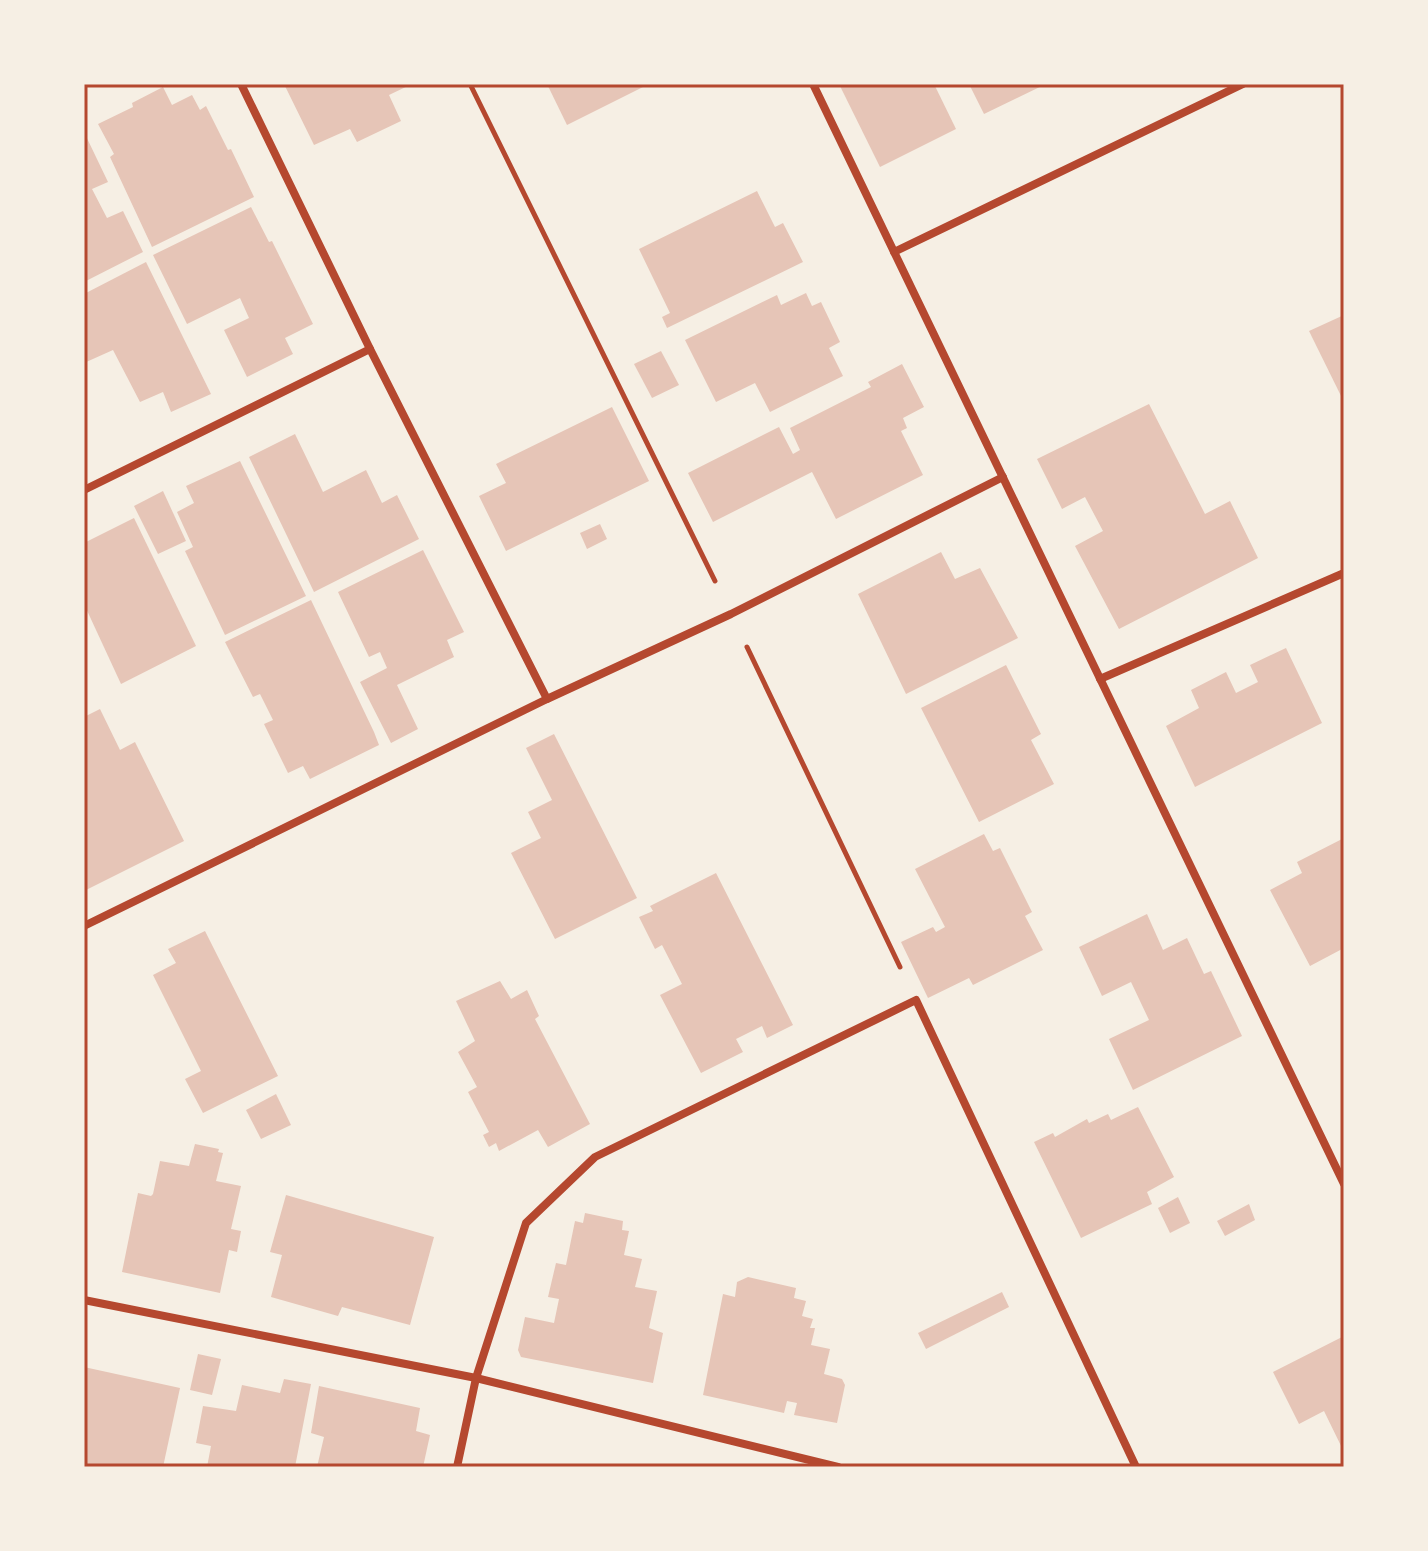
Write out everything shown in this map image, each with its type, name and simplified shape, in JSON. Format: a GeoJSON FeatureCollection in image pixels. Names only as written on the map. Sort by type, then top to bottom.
{"type":"FeatureCollection","features":[{"type":"Feature","properties":{"kind":"street"},"geometry":{"type":"LineString","coordinates":[[241,84],[370,349],[547,699]]}},
{"type":"Feature","properties":{"kind":"street"},"geometry":{"type":"LineString","coordinates":[[813,84],[1344,1184]]}},
{"type":"Feature","properties":{"kind":"street"},"geometry":{"type":"LineString","coordinates":[[894,252],[1243,84]]}},
{"type":"Feature","properties":{"kind":"street"},"geometry":{"type":"LineString","coordinates":[[84,490],[370,349]]}},
{"type":"Feature","properties":{"kind":"street"},"geometry":{"type":"LineString","coordinates":[[84,926],[547,699],[731,614],[1003,477]]}},
{"type":"Feature","properties":{"kind":"street"},"geometry":{"type":"LineString","coordinates":[[1100,679],[1344,573]]}},
{"type":"Feature","properties":{"kind":"street"},"geometry":{"type":"LineString","coordinates":[[457,1467],[476,1378],[526,1223],[595,1157],[916,1000],[1136,1467]]}},
{"type":"Feature","properties":{"kind":"street"},"geometry":{"type":"LineString","coordinates":[[84,1300],[476,1378],[838,1467]]}},
{"type":"Feature","properties":{"kind":"path"},"geometry":{"type":"LineString","coordinates":[[470,84],[731,614],[916,1000]]}},
{"type":"Feature","properties":{"kind":"building"},"geometry":{"type":"Polygon","coordinates":[[[284,84],[412,84],[389,95],[401,121],[357,142],[350,129],[314,145],[284,84]]]}},
{"type":"Feature","properties":{"kind":"building"},"geometry":{"type":"Polygon","coordinates":[[[547,84],[649,84],[567,125],[547,84]]]}},
{"type":"Feature","properties":{"kind":"building"},"geometry":{"type":"Polygon","coordinates":[[[839,84],[934,84],[956,129],[880,167],[839,84]]]}},
{"type":"Feature","properties":{"kind":"building"},"geometry":{"type":"Polygon","coordinates":[[[969,84],[1046,84],[984,114],[969,84]]]}},
{"type":"Feature","properties":{"kind":"building"},"geometry":{"type":"Polygon","coordinates":[[[163,87],[172,105],[192,95],[200,110],[206,106],[254,197],[152,247],[110,157],[114,154],[98,124],[133,107],[132,103],[163,87]]]}},
{"type":"Feature","properties":{"kind":"building"},"geometry":{"type":"Polygon","coordinates":[[[84,132],[108,182],[92,189],[107,218],[123,211],[143,252],[84,282],[84,132]]]}},
{"type":"Feature","properties":{"kind":"building"},"geometry":{"type":"Polygon","coordinates":[[[757,191],[775,227],[783,223],[803,262],[667,328],[662,317],[670,313],[639,249],[757,191]]]}},
{"type":"Feature","properties":{"kind":"building"},"geometry":{"type":"Polygon","coordinates":[[[251,207],[269,242],[272,241],[313,324],[285,338],[293,354],[247,377],[224,330],[249,318],[240,298],[187,324],[153,255],[251,207]]]}},
{"type":"Feature","properties":{"kind":"building"},"geometry":{"type":"Polygon","coordinates":[[[146,262],[211,394],[171,412],[163,392],[140,402],[113,350],[84,363],[84,294],[146,262]]]}},
{"type":"Feature","properties":{"kind":"building"},"geometry":{"type":"Polygon","coordinates":[[[806,293],[812,306],[821,302],[840,342],[829,348],[843,376],[770,412],[755,383],[716,402],[685,340],[777,295],[781,305],[806,293]]]}},
{"type":"Feature","properties":{"kind":"building"},"geometry":{"type":"Polygon","coordinates":[[[1344,315],[1344,402],[1309,331],[1344,315]]]}},
{"type":"Feature","properties":{"kind":"building"},"geometry":{"type":"Polygon","coordinates":[[[661,351],[679,385],[652,398],[634,364],[661,351]]]}},
{"type":"Feature","properties":{"kind":"building"},"geometry":{"type":"Polygon","coordinates":[[[902,364],[924,407],[903,418],[907,428],[901,431],[923,475],[836,519],[812,472],[713,522],[688,473],[779,427],[793,454],[800,450],[790,428],[871,387],[868,382],[902,364]]]}},
{"type":"Feature","properties":{"kind":"building"},"geometry":{"type":"Polygon","coordinates":[[[1149,404],[1205,514],[1230,501],[1258,558],[1119,629],[1075,546],[1103,531],[1085,497],[1062,509],[1037,459],[1149,404]]]}},
{"type":"Feature","properties":{"kind":"building"},"geometry":{"type":"Polygon","coordinates":[[[612,407],[649,481],[506,551],[479,496],[506,483],[496,464],[612,407]]]}},
{"type":"Feature","properties":{"kind":"building"},"geometry":{"type":"Polygon","coordinates":[[[295,434],[323,492],[366,470],[382,503],[397,495],[419,539],[314,592],[249,457],[295,434]]]}},
{"type":"Feature","properties":{"kind":"building"},"geometry":{"type":"Polygon","coordinates":[[[240,461],[306,596],[225,635],[185,551],[193,547],[177,512],[194,503],[186,486],[240,461]]]}},
{"type":"Feature","properties":{"kind":"building"},"geometry":{"type":"Polygon","coordinates":[[[163,491],[186,541],[158,554],[134,506],[163,491]]]}},
{"type":"Feature","properties":{"kind":"building"},"geometry":{"type":"Polygon","coordinates":[[[134,518],[196,646],[121,684],[84,604],[84,543],[134,518]]]}},
{"type":"Feature","properties":{"kind":"building"},"geometry":{"type":"Polygon","coordinates":[[[600,524],[607,539],[587,549],[580,533],[600,524]]]}},
{"type":"Feature","properties":{"kind":"building"},"geometry":{"type":"Polygon","coordinates":[[[423,550],[464,632],[447,640],[454,657],[397,685],[418,729],[391,743],[360,682],[387,668],[380,652],[369,657],[338,592],[423,550]]]}},
{"type":"Feature","properties":{"kind":"building"},"geometry":{"type":"Polygon","coordinates":[[[941,552],[955,579],[980,568],[1018,638],[906,694],[858,594],[941,552]]]}},
{"type":"Feature","properties":{"kind":"building"},"geometry":{"type":"Polygon","coordinates":[[[311,600],[379,745],[310,779],[303,766],[288,773],[264,724],[273,720],[260,694],[253,697],[225,642],[311,600]]]}},
{"type":"Feature","properties":{"kind":"building"},"geometry":{"type":"Polygon","coordinates":[[[1286,648],[1322,723],[1195,787],[1166,726],[1199,708],[1191,690],[1226,672],[1236,693],[1258,682],[1250,665],[1286,648]]]}},
{"type":"Feature","properties":{"kind":"building"},"geometry":{"type":"Polygon","coordinates":[[[1006,665],[1041,734],[1031,740],[1054,784],[979,822],[921,708],[1006,665]]]}},
{"type":"Feature","properties":{"kind":"building"},"geometry":{"type":"Polygon","coordinates":[[[100,709],[120,750],[135,742],[184,841],[84,891],[84,717],[100,709]]]}},
{"type":"Feature","properties":{"kind":"building"},"geometry":{"type":"Polygon","coordinates":[[[554,734],[637,898],[555,939],[511,853],[541,838],[528,812],[552,800],[526,748],[554,734]]]}},
{"type":"Feature","properties":{"kind":"building"},"geometry":{"type":"Polygon","coordinates":[[[984,834],[993,851],[1000,848],[1032,912],[1025,916],[1043,950],[973,985],[969,978],[928,998],[901,942],[933,927],[936,932],[945,927],[915,869],[984,834]]]}},
{"type":"Feature","properties":{"kind":"building"},"geometry":{"type":"Polygon","coordinates":[[[1344,838],[1344,948],[1310,966],[1270,890],[1302,873],[1297,862],[1344,838]]]}},
{"type":"Feature","properties":{"kind":"building"},"geometry":{"type":"Polygon","coordinates":[[[716,873],[793,1025],[767,1038],[762,1026],[736,1039],[743,1052],[701,1073],[660,995],[682,984],[662,945],[655,949],[639,917],[653,911],[650,906],[716,873]]]}},
{"type":"Feature","properties":{"kind":"building"},"geometry":{"type":"Polygon","coordinates":[[[1147,914],[1163,950],[1187,938],[1204,974],[1211,971],[1242,1036],[1133,1090],[1109,1039],[1149,1020],[1131,982],[1102,996],[1079,947],[1147,914]]]}},
{"type":"Feature","properties":{"kind":"building"},"geometry":{"type":"Polygon","coordinates":[[[205,931],[278,1076],[203,1113],[185,1079],[201,1071],[153,975],[176,963],[168,949],[205,931]]]}},
{"type":"Feature","properties":{"kind":"building"},"geometry":{"type":"Polygon","coordinates":[[[500,981],[511,999],[527,990],[539,1016],[535,1019],[590,1124],[548,1147],[538,1130],[499,1151],[496,1143],[489,1147],[483,1135],[489,1132],[468,1092],[477,1087],[458,1052],[475,1041],[456,1001],[500,981]]]}},
{"type":"Feature","properties":{"kind":"building"},"geometry":{"type":"Polygon","coordinates":[[[276,1094],[291,1125],[261,1139],[246,1110],[276,1094]]]}},
{"type":"Feature","properties":{"kind":"building"},"geometry":{"type":"Polygon","coordinates":[[[1138,1107],[1174,1177],[1147,1192],[1152,1204],[1081,1238],[1034,1142],[1053,1133],[1055,1137],[1087,1119],[1089,1123],[1108,1114],[1111,1120],[1138,1107]]]}},
{"type":"Feature","properties":{"kind":"building"},"geometry":{"type":"Polygon","coordinates":[[[195,1144],[219,1149],[218,1152],[223,1153],[216,1181],[241,1186],[231,1229],[241,1231],[237,1252],[229,1250],[220,1293],[122,1272],[138,1193],[153,1194],[160,1161],[189,1166],[195,1144]]]}},
{"type":"Feature","properties":{"kind":"building"},"geometry":{"type":"Polygon","coordinates":[[[286,1195],[434,1237],[410,1325],[342,1307],[338,1316],[271,1297],[282,1255],[270,1252],[286,1195]]]}},
{"type":"Feature","properties":{"kind":"building"},"geometry":{"type":"Polygon","coordinates":[[[1178,1197],[1190,1223],[1170,1233],[1158,1208],[1178,1197]]]}},
{"type":"Feature","properties":{"kind":"building"},"geometry":{"type":"Polygon","coordinates":[[[1249,1204],[1255,1220],[1225,1236],[1217,1221],[1249,1204]]]}},
{"type":"Feature","properties":{"kind":"building"},"geometry":{"type":"Polygon","coordinates":[[[585,1213],[623,1221],[622,1230],[629,1231],[624,1255],[642,1259],[635,1287],[657,1291],[649,1328],[663,1333],[653,1383],[521,1357],[518,1350],[525,1317],[554,1323],[559,1299],[548,1297],[556,1263],[566,1265],[575,1221],[583,1223],[585,1213]]]}},
{"type":"Feature","properties":{"kind":"building"},"geometry":{"type":"Polygon","coordinates":[[[748,1277],[796,1288],[794,1298],[806,1301],[802,1316],[813,1319],[810,1328],[815,1328],[811,1345],[830,1349],[824,1374],[842,1379],[845,1385],[837,1423],[794,1415],[797,1403],[787,1401],[784,1413],[703,1395],[723,1294],[735,1297],[737,1282],[748,1277]]]}},
{"type":"Feature","properties":{"kind":"building"},"geometry":{"type":"Polygon","coordinates":[[[1002,1292],[1009,1307],[926,1349],[918,1333],[1002,1292]]]}},
{"type":"Feature","properties":{"kind":"building"},"geometry":{"type":"Polygon","coordinates":[[[1344,1336],[1344,1452],[1324,1411],[1299,1424],[1273,1372],[1344,1336]]]}},
{"type":"Feature","properties":{"kind":"building"},"geometry":{"type":"Polygon","coordinates":[[[198,1354],[221,1359],[212,1395],[190,1390],[198,1354]]]}},
{"type":"Feature","properties":{"kind":"building"},"geometry":{"type":"Polygon","coordinates":[[[84,1367],[180,1388],[163,1467],[84,1467],[84,1367]]]}},
{"type":"Feature","properties":{"kind":"building"},"geometry":{"type":"Polygon","coordinates":[[[284,1379],[311,1384],[295,1467],[207,1467],[211,1446],[196,1443],[203,1406],[236,1411],[242,1385],[280,1393],[284,1379]]]}},
{"type":"Feature","properties":{"kind":"building"},"geometry":{"type":"Polygon","coordinates":[[[319,1386],[420,1408],[416,1431],[430,1435],[423,1467],[317,1467],[324,1437],[311,1433],[319,1386]]]}}]}
